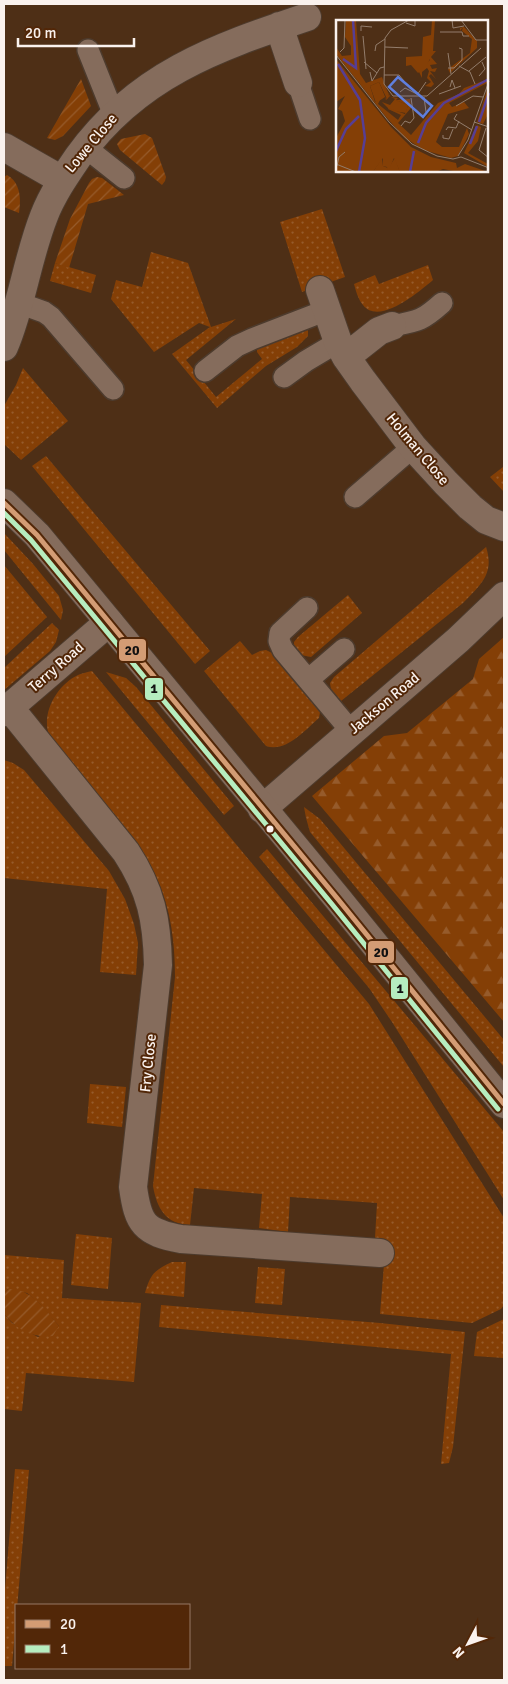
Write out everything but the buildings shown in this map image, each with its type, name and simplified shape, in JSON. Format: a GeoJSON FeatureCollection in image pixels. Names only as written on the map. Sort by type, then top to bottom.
{"type":"FeatureCollection","features":[{"type":"Feature","properties":{"kind":"street","name":"Lowe Close"},"geometry":{"type":"LineString","coordinates":[[4,347],[11,330],[32,250],[44,214],[62,180],[85,147],[114,114],[162,77],[197,58],[233,42],[307,17]]}},
{"type":"Feature","properties":{"kind":"street"},"geometry":{"type":"LineString","coordinates":[[279,26],[298,83]]}},
{"type":"Feature","properties":{"kind":"street"},"geometry":{"type":"LineString","coordinates":[[4,147],[62,180]]}},
{"type":"Feature","properties":{"kind":"street","name":"Holman Close"},"geometry":{"type":"LineString","coordinates":[[323,300],[342,350],[414,447],[470,508],[486,520],[504,527]]}},
{"type":"Feature","properties":{"kind":"street"},"geometry":{"type":"LineString","coordinates":[[342,350],[392,326]]}},
{"type":"Feature","properties":{"kind":"street"},"geometry":{"type":"LineString","coordinates":[[4,503],[37,535],[337,898],[504,1104]]}},
{"type":"Feature","properties":{"kind":"street","name":"Jackson Road"},"geometry":{"type":"LineString","coordinates":[[262,809],[458,640],[504,596]]}},
{"type":"Feature","properties":{"kind":"street","name":"Terry Road"},"geometry":{"type":"LineString","coordinates":[[7,709],[109,622]]}},
{"type":"Feature","properties":{"kind":"street","name":"Fry Close"},"geometry":{"type":"LineString","coordinates":[[7,709],[126,852],[138,870],[147,890],[154,915],[158,965],[133,1187],[136,1205],[143,1224],[159,1235],[181,1239],[380,1253]]}},
{"type":"Feature","properties":{"kind":"lane"},"geometry":{"type":"LineString","coordinates":[[88,50],[114,114]]}},
{"type":"Feature","properties":{"kind":"lane"},"geometry":{"type":"LineString","coordinates":[[298,83],[310,119]]}},
{"type":"Feature","properties":{"kind":"lane"},"geometry":{"type":"LineString","coordinates":[[85,147],[124,178]]}},
{"type":"Feature","properties":{"kind":"lane"},"geometry":{"type":"LineString","coordinates":[[206,372],[237,346],[323,300]]}},
{"type":"Feature","properties":{"kind":"lane"},"geometry":{"type":"LineString","coordinates":[[392,326],[414,322],[426,317],[442,302]]}},
{"type":"Feature","properties":{"kind":"lane"},"geometry":{"type":"LineString","coordinates":[[19,303],[44,312],[51,317],[113,389]]}},
{"type":"Feature","properties":{"kind":"lane"},"geometry":{"type":"LineString","coordinates":[[284,377],[306,361],[342,350]]}},
{"type":"Feature","properties":{"kind":"lane"},"geometry":{"type":"LineString","coordinates":[[355,497],[414,447]]}},
{"type":"Feature","properties":{"kind":"lane"},"geometry":{"type":"LineString","coordinates":[[307,608],[280,633],[279,641],[282,650],[351,731]]}},
{"type":"Feature","properties":{"kind":"lane"},"geometry":{"type":"LineString","coordinates":[[308,680],[344,649]]}},
{"type":"Feature","properties":{"kind":"green space"},"geometry":{"type":"Polygon","coordinates":[[[81,79],[91,106],[63,136],[55,140],[47,138],[81,79]]]}},
{"type":"Feature","properties":{"kind":"green space"},"geometry":{"type":"Polygon","coordinates":[[[145,134],[152,138],[166,177],[162,185],[120,150],[117,144],[121,139],[145,134]]]}},
{"type":"Feature","properties":{"kind":"green space"},"geometry":{"type":"Polygon","coordinates":[[[7,175],[15,182],[19,192],[19,213],[4,207],[4,177],[7,175]]]}},
{"type":"Feature","properties":{"kind":"green space"},"geometry":{"type":"Polygon","coordinates":[[[97,177],[102,178],[124,195],[88,204],[69,268],[55,263],[70,219],[89,183],[97,177]]]}},
{"type":"Feature","properties":{"kind":"green space"},"geometry":{"type":"Polygon","coordinates":[[[322,209],[345,277],[302,292],[280,222],[322,209]]]}},
{"type":"Feature","properties":{"kind":"green space"},"geometry":{"type":"Polygon","coordinates":[[[151,252],[188,263],[211,327],[236,319],[186,360],[216,397],[262,359],[257,352],[257,348],[306,326],[308,336],[297,347],[266,366],[217,408],[172,354],[210,327],[199,323],[154,352],[111,299],[116,280],[142,287],[151,252]]]}},
{"type":"Feature","properties":{"kind":"green space"},"geometry":{"type":"Polygon","coordinates":[[[55,263],[96,275],[91,293],[50,281],[55,263]]]}},
{"type":"Feature","properties":{"kind":"green space"},"geometry":{"type":"Polygon","coordinates":[[[428,265],[433,280],[399,305],[379,312],[370,310],[358,298],[354,284],[375,275],[379,284],[428,265]]]}},
{"type":"Feature","properties":{"kind":"green space"},"geometry":{"type":"Polygon","coordinates":[[[23,368],[68,421],[21,460],[4,444],[4,406],[23,368]]]}},
{"type":"Feature","properties":{"kind":"green space"},"geometry":{"type":"Polygon","coordinates":[[[46,456],[210,651],[195,664],[32,466],[46,456]]]}},
{"type":"Feature","properties":{"kind":"green space"},"geometry":{"type":"Polygon","coordinates":[[[504,467],[504,492],[490,477],[504,467]]]}},
{"type":"Feature","properties":{"kind":"green space"},"geometry":{"type":"Polygon","coordinates":[[[4,533],[59,596],[63,610],[61,620],[4,550],[4,533]]]}},
{"type":"Feature","properties":{"kind":"green space"},"geometry":{"type":"Polygon","coordinates":[[[486,547],[489,565],[487,572],[480,584],[463,603],[341,701],[331,690],[330,683],[334,677],[486,547]]]}},
{"type":"Feature","properties":{"kind":"green space"},"geometry":{"type":"Polygon","coordinates":[[[4,565],[47,617],[4,657],[4,565]]]}},
{"type":"Feature","properties":{"kind":"green space"},"geometry":{"type":"Polygon","coordinates":[[[348,595],[362,613],[311,657],[301,655],[294,647],[294,642],[348,595]]]}},
{"type":"Feature","properties":{"kind":"green space"},"geometry":{"type":"Polygon","coordinates":[[[52,623],[59,630],[56,642],[50,651],[4,690],[4,668],[52,623]]]}},
{"type":"Feature","properties":{"kind":"green space"},"geometry":{"type":"Polygon","coordinates":[[[504,637],[504,1022],[312,796],[384,736],[407,733],[473,679],[479,659],[504,637]]]}},
{"type":"Feature","properties":{"kind":"green space"},"geometry":{"type":"Polygon","coordinates":[[[240,641],[252,655],[266,650],[272,653],[320,712],[319,718],[288,743],[281,746],[266,746],[204,671],[240,641]]]}},
{"type":"Feature","properties":{"kind":"green space"},"geometry":{"type":"Polygon","coordinates":[[[92,671],[369,1004],[504,1218],[504,1305],[501,1309],[472,1323],[380,1314],[386,1239],[375,1238],[377,1203],[290,1197],[288,1232],[259,1228],[262,1194],[194,1188],[190,1225],[175,1222],[164,1214],[160,1208],[153,1186],[175,977],[174,949],[167,907],[163,893],[143,853],[123,826],[52,742],[48,733],[48,713],[56,695],[70,680],[80,674],[92,671]]]}},
{"type":"Feature","properties":{"kind":"green space"},"geometry":{"type":"Polygon","coordinates":[[[106,672],[126,678],[136,687],[234,806],[224,815],[106,672]]]}},
{"type":"Feature","properties":{"kind":"green space"},"geometry":{"type":"Polygon","coordinates":[[[4,760],[24,770],[109,871],[125,899],[134,924],[138,943],[136,975],[100,972],[107,889],[4,878],[4,760]]]}},
{"type":"Feature","properties":{"kind":"green space"},"geometry":{"type":"Polygon","coordinates":[[[304,807],[320,819],[504,1040],[504,1067],[310,832],[304,807]]]}},
{"type":"Feature","properties":{"kind":"green space"},"geometry":{"type":"Polygon","coordinates":[[[267,849],[504,1132],[504,1200],[369,988],[259,857],[267,849]]]}},
{"type":"Feature","properties":{"kind":"green space"},"geometry":{"type":"Polygon","coordinates":[[[90,1084],[126,1087],[122,1127],[87,1123],[90,1084]]]}},
{"type":"Feature","properties":{"kind":"green space"},"geometry":{"type":"Polygon","coordinates":[[[76,1234],[112,1238],[108,1289],[71,1285],[76,1234]]]}},
{"type":"Feature","properties":{"kind":"green space"},"geometry":{"type":"Polygon","coordinates":[[[4,1255],[64,1260],[62,1298],[141,1303],[134,1382],[26,1373],[22,1411],[4,1409],[4,1314],[12,1323],[38,1337],[59,1326],[40,1304],[27,1293],[8,1289],[4,1293],[4,1255]]]}},
{"type":"Feature","properties":{"kind":"green space"},"geometry":{"type":"Polygon","coordinates":[[[172,1262],[186,1262],[184,1297],[145,1293],[154,1274],[172,1262]]]}},
{"type":"Feature","properties":{"kind":"green space"},"geometry":{"type":"Polygon","coordinates":[[[258,1267],[285,1269],[282,1305],[255,1303],[258,1267]]]}},
{"type":"Feature","properties":{"kind":"green space"},"geometry":{"type":"Polygon","coordinates":[[[8,1289],[24,1292],[43,1307],[59,1326],[53,1336],[38,1336],[26,1332],[9,1320],[4,1314],[4,1293],[8,1289]]]}},
{"type":"Feature","properties":{"kind":"green space"},"geometry":{"type":"Polygon","coordinates":[[[161,1305],[465,1332],[453,1447],[449,1463],[441,1464],[451,1354],[159,1327],[161,1305]]]}},
{"type":"Feature","properties":{"kind":"green space"},"geometry":{"type":"Polygon","coordinates":[[[504,1319],[504,1358],[474,1356],[477,1332],[504,1319]]]}},
{"type":"Feature","properties":{"kind":"green space"},"geometry":{"type":"Polygon","coordinates":[[[15,1469],[29,1470],[17,1604],[15,1604],[12,1666],[4,1666],[4,1601],[15,1469]]]}},
{"type":"Feature","properties":{"kind":"transit line","name":"20"},"geometry":{"type":"LineString","coordinates":[[4,503],[37,535],[337,898],[504,1104]]}},
{"type":"Feature","properties":{"kind":"transit line","name":"1"},"geometry":{"type":"LineString","coordinates":[[4,513],[31,540],[331,903],[498,1109]]}}]}
